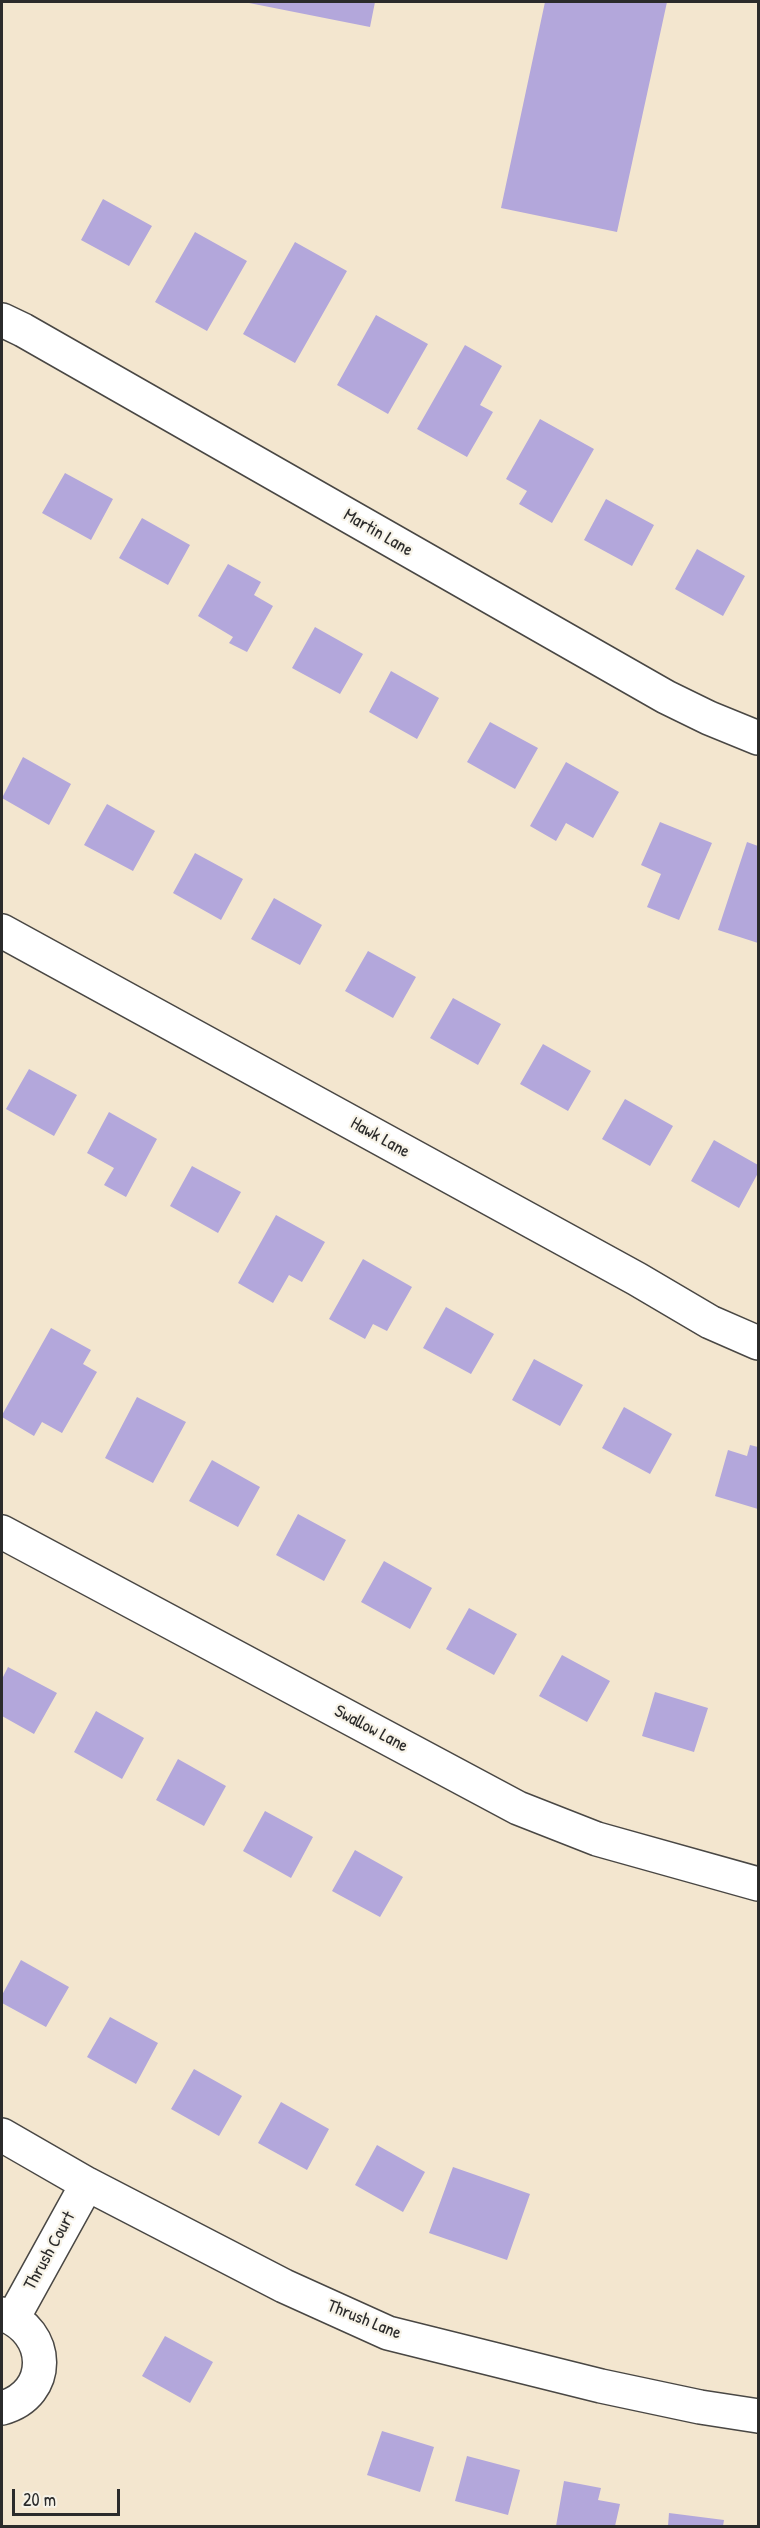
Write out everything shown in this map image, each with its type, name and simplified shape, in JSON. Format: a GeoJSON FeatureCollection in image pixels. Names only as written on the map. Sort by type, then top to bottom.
{"type":"FeatureCollection","features":[{"type":"Feature","properties":{"kind":"street","name":"Martin Lane"},"geometry":{"type":"LineString","coordinates":[[2,320],[666,696],[709,718],[759,738]]}},
{"type":"Feature","properties":{"kind":"street","name":"Hawk Lane"},"geometry":{"type":"LineString","coordinates":[[2,931],[637,1279],[710,1322],[759,1343]]}},
{"type":"Feature","properties":{"kind":"street","name":"Swallow Lane"},"geometry":{"type":"LineString","coordinates":[[2,1532],[518,1808],[597,1839],[759,1884]]}},
{"type":"Feature","properties":{"kind":"street","name":"Thrush Lane"},"geometry":{"type":"LineString","coordinates":[[2,2135],[87,2184],[284,2286],[388,2332],[601,2386],[700,2407],[759,2416]]}},
{"type":"Feature","properties":{"kind":"street","name":"Thrush Court"},"geometry":{"type":"LineString","coordinates":[[2,2408],[24,2397],[33,2385],[39,2370],[39,2355],[35,2340],[26,2327],[7,2316],[87,2184]]}},
{"type":"Feature","properties":{"kind":"building"},"geometry":{"type":"Polygon","coordinates":[[[244,2],[375,2],[370,27],[244,2]]]}},
{"type":"Feature","properties":{"kind":"building"},"geometry":{"type":"Polygon","coordinates":[[[545,2],[667,2],[617,232],[501,208],[545,2]]]}},
{"type":"Feature","properties":{"kind":"building"},"geometry":{"type":"Polygon","coordinates":[[[103,199],[152,226],[129,266],[81,240],[103,199]]]}},
{"type":"Feature","properties":{"kind":"building"},"geometry":{"type":"Polygon","coordinates":[[[195,232],[247,261],[207,331],[155,302],[195,232]]]}},
{"type":"Feature","properties":{"kind":"building"},"geometry":{"type":"Polygon","coordinates":[[[295,242],[347,271],[295,363],[243,334],[295,242]]]}},
{"type":"Feature","properties":{"kind":"building"},"geometry":{"type":"Polygon","coordinates":[[[376,315],[428,344],[388,414],[337,385],[376,315]]]}},
{"type":"Feature","properties":{"kind":"building"},"geometry":{"type":"Polygon","coordinates":[[[465,345],[502,366],[480,405],[493,412],[467,457],[417,429],[465,345]]]}},
{"type":"Feature","properties":{"kind":"building"},"geometry":{"type":"Polygon","coordinates":[[[540,419],[594,449],[552,523],[519,504],[527,491],[506,479],[540,419]]]}},
{"type":"Feature","properties":{"kind":"building"},"geometry":{"type":"Polygon","coordinates":[[[65,473],[113,499],[91,540],[42,513],[65,473]]]}},
{"type":"Feature","properties":{"kind":"building"},"geometry":{"type":"Polygon","coordinates":[[[606,499],[654,525],[632,566],[584,540],[606,499]]]}},
{"type":"Feature","properties":{"kind":"building"},"geometry":{"type":"Polygon","coordinates":[[[142,518],[190,545],[168,585],[119,558],[142,518]]]}},
{"type":"Feature","properties":{"kind":"building"},"geometry":{"type":"Polygon","coordinates":[[[697,549],[745,576],[723,616],[675,589],[697,549]]]}},
{"type":"Feature","properties":{"kind":"building"},"geometry":{"type":"Polygon","coordinates":[[[228,564],[261,582],[254,595],[273,606],[247,652],[229,643],[233,637],[198,616],[228,564]]]}},
{"type":"Feature","properties":{"kind":"building"},"geometry":{"type":"Polygon","coordinates":[[[315,627],[363,654],[340,694],[292,668],[315,627]]]}},
{"type":"Feature","properties":{"kind":"building"},"geometry":{"type":"Polygon","coordinates":[[[391,671],[439,698],[417,739],[369,712],[391,671]]]}},
{"type":"Feature","properties":{"kind":"building"},"geometry":{"type":"Polygon","coordinates":[[[490,722],[538,748],[515,789],[467,762],[490,722]]]}},
{"type":"Feature","properties":{"kind":"building"},"geometry":{"type":"Polygon","coordinates":[[[23,757],[71,784],[49,825],[2,798],[23,757]]]}},
{"type":"Feature","properties":{"kind":"building"},"geometry":{"type":"Polygon","coordinates":[[[566,762],[619,792],[593,838],[566,823],[556,841],[530,826],[566,762]]]}},
{"type":"Feature","properties":{"kind":"building"},"geometry":{"type":"Polygon","coordinates":[[[107,804],[155,831],[133,871],[84,845],[107,804]]]}},
{"type":"Feature","properties":{"kind":"building"},"geometry":{"type":"Polygon","coordinates":[[[660,822],[712,843],[679,920],[647,907],[661,874],[641,865],[660,822]]]}},
{"type":"Feature","properties":{"kind":"building"},"geometry":{"type":"Polygon","coordinates":[[[747,842],[758,846],[758,943],[718,930],[747,842]]]}},
{"type":"Feature","properties":{"kind":"building"},"geometry":{"type":"Polygon","coordinates":[[[195,853],[243,879],[221,920],[173,893],[195,853]]]}},
{"type":"Feature","properties":{"kind":"building"},"geometry":{"type":"Polygon","coordinates":[[[274,898],[322,925],[300,965],[251,939],[274,898]]]}},
{"type":"Feature","properties":{"kind":"building"},"geometry":{"type":"Polygon","coordinates":[[[368,951],[416,977],[393,1018],[345,991],[368,951]]]}},
{"type":"Feature","properties":{"kind":"building"},"geometry":{"type":"Polygon","coordinates":[[[453,998],[501,1024],[478,1065],[430,1038],[453,998]]]}},
{"type":"Feature","properties":{"kind":"building"},"geometry":{"type":"Polygon","coordinates":[[[543,1044],[591,1071],[568,1111],[520,1084],[543,1044]]]}},
{"type":"Feature","properties":{"kind":"building"},"geometry":{"type":"Polygon","coordinates":[[[29,1069],[77,1095],[54,1136],[6,1109],[29,1069]]]}},
{"type":"Feature","properties":{"kind":"building"},"geometry":{"type":"Polygon","coordinates":[[[625,1099],[673,1126],[650,1166],[602,1139],[625,1099]]]}},
{"type":"Feature","properties":{"kind":"building"},"geometry":{"type":"Polygon","coordinates":[[[109,1112],[157,1139],[126,1197],[104,1185],[114,1168],[87,1153],[109,1112]]]}},
{"type":"Feature","properties":{"kind":"building"},"geometry":{"type":"Polygon","coordinates":[[[714,1140],[758,1165],[758,1173],[739,1208],[691,1181],[714,1140]]]}},
{"type":"Feature","properties":{"kind":"building"},"geometry":{"type":"Polygon","coordinates":[[[192,1166],[241,1192],[218,1233],[170,1206],[192,1166]]]}},
{"type":"Feature","properties":{"kind":"building"},"geometry":{"type":"Polygon","coordinates":[[[276,1215],[325,1242],[302,1282],[289,1275],[273,1303],[238,1283],[276,1215]]]}},
{"type":"Feature","properties":{"kind":"building"},"geometry":{"type":"Polygon","coordinates":[[[363,1259],[412,1287],[387,1331],[373,1324],[365,1339],[329,1319],[363,1259]]]}},
{"type":"Feature","properties":{"kind":"building"},"geometry":{"type":"Polygon","coordinates":[[[446,1307],[494,1334],[471,1374],[423,1348],[446,1307]]]}},
{"type":"Feature","properties":{"kind":"building"},"geometry":{"type":"Polygon","coordinates":[[[51,1328],[91,1350],[83,1364],[97,1372],[62,1433],[42,1422],[34,1436],[2,1415],[51,1328]]]}},
{"type":"Feature","properties":{"kind":"building"},"geometry":{"type":"Polygon","coordinates":[[[534,1359],[583,1385],[560,1426],[512,1400],[534,1359]]]}},
{"type":"Feature","properties":{"kind":"building"},"geometry":{"type":"Polygon","coordinates":[[[137,1397],[186,1422],[153,1483],[105,1458],[137,1397]]]}},
{"type":"Feature","properties":{"kind":"building"},"geometry":{"type":"Polygon","coordinates":[[[624,1407],[672,1434],[650,1474],[602,1448],[624,1407]]]}},
{"type":"Feature","properties":{"kind":"building"},"geometry":{"type":"Polygon","coordinates":[[[750,1445],[758,1447],[758,1509],[715,1496],[728,1450],[747,1456],[750,1445]]]}},
{"type":"Feature","properties":{"kind":"building"},"geometry":{"type":"Polygon","coordinates":[[[212,1460],[260,1487],[238,1527],[189,1501],[212,1460]]]}},
{"type":"Feature","properties":{"kind":"building"},"geometry":{"type":"Polygon","coordinates":[[[298,1514],[346,1540],[324,1581],[276,1555],[298,1514]]]}},
{"type":"Feature","properties":{"kind":"building"},"geometry":{"type":"Polygon","coordinates":[[[384,1561],[432,1588],[410,1629],[361,1602],[384,1561]]]}},
{"type":"Feature","properties":{"kind":"building"},"geometry":{"type":"Polygon","coordinates":[[[469,1608],[517,1634],[494,1675],[446,1649],[469,1608]]]}},
{"type":"Feature","properties":{"kind":"building"},"geometry":{"type":"Polygon","coordinates":[[[562,1655],[610,1681],[587,1722],[539,1696],[562,1655]]]}},
{"type":"Feature","properties":{"kind":"building"},"geometry":{"type":"Polygon","coordinates":[[[8,1667],[57,1693],[34,1734],[2,1716],[2,1679],[8,1667]]]}},
{"type":"Feature","properties":{"kind":"building"},"geometry":{"type":"Polygon","coordinates":[[[655,1692],[708,1708],[694,1752],[642,1736],[655,1692]]]}},
{"type":"Feature","properties":{"kind":"building"},"geometry":{"type":"Polygon","coordinates":[[[96,1711],[144,1738],[122,1779],[74,1752],[96,1711]]]}},
{"type":"Feature","properties":{"kind":"building"},"geometry":{"type":"Polygon","coordinates":[[[178,1759],[226,1786],[204,1826],[156,1800],[178,1759]]]}},
{"type":"Feature","properties":{"kind":"building"},"geometry":{"type":"Polygon","coordinates":[[[265,1811],[313,1837],[291,1878],[243,1851],[265,1811]]]}},
{"type":"Feature","properties":{"kind":"building"},"geometry":{"type":"Polygon","coordinates":[[[355,1850],[403,1877],[380,1917],[332,1891],[355,1850]]]}},
{"type":"Feature","properties":{"kind":"building"},"geometry":{"type":"Polygon","coordinates":[[[21,1960],[69,1987],[46,2027],[2,2003],[2,1995],[21,1960]]]}},
{"type":"Feature","properties":{"kind":"building"},"geometry":{"type":"Polygon","coordinates":[[[110,2017],[158,2043],[136,2084],[87,2057],[110,2017]]]}},
{"type":"Feature","properties":{"kind":"building"},"geometry":{"type":"Polygon","coordinates":[[[194,2069],[242,2096],[219,2136],[171,2109],[194,2069]]]}},
{"type":"Feature","properties":{"kind":"building"},"geometry":{"type":"Polygon","coordinates":[[[281,2102],[329,2129],[307,2170],[258,2143],[281,2102]]]}},
{"type":"Feature","properties":{"kind":"building"},"geometry":{"type":"Polygon","coordinates":[[[377,2145],[425,2172],[403,2212],[355,2185],[377,2145]]]}},
{"type":"Feature","properties":{"kind":"building"},"geometry":{"type":"Polygon","coordinates":[[[453,2167],[530,2194],[507,2260],[429,2233],[453,2167]]]}},
{"type":"Feature","properties":{"kind":"building"},"geometry":{"type":"Polygon","coordinates":[[[165,2336],[213,2362],[190,2403],[142,2376],[165,2336]]]}},
{"type":"Feature","properties":{"kind":"building"},"geometry":{"type":"Polygon","coordinates":[[[382,2431],[434,2447],[420,2492],[367,2475],[382,2431]]]}},
{"type":"Feature","properties":{"kind":"building"},"geometry":{"type":"Polygon","coordinates":[[[467,2456],[520,2470],[508,2515],[455,2501],[467,2456]]]}},
{"type":"Feature","properties":{"kind":"building"},"geometry":{"type":"Polygon","coordinates":[[[564,2481],[601,2488],[598,2500],[620,2504],[615,2526],[556,2526],[564,2481]]]}},
{"type":"Feature","properties":{"kind":"building"},"geometry":{"type":"Polygon","coordinates":[[[669,2513],[724,2520],[723,2526],[668,2526],[669,2513]]]}}]}
